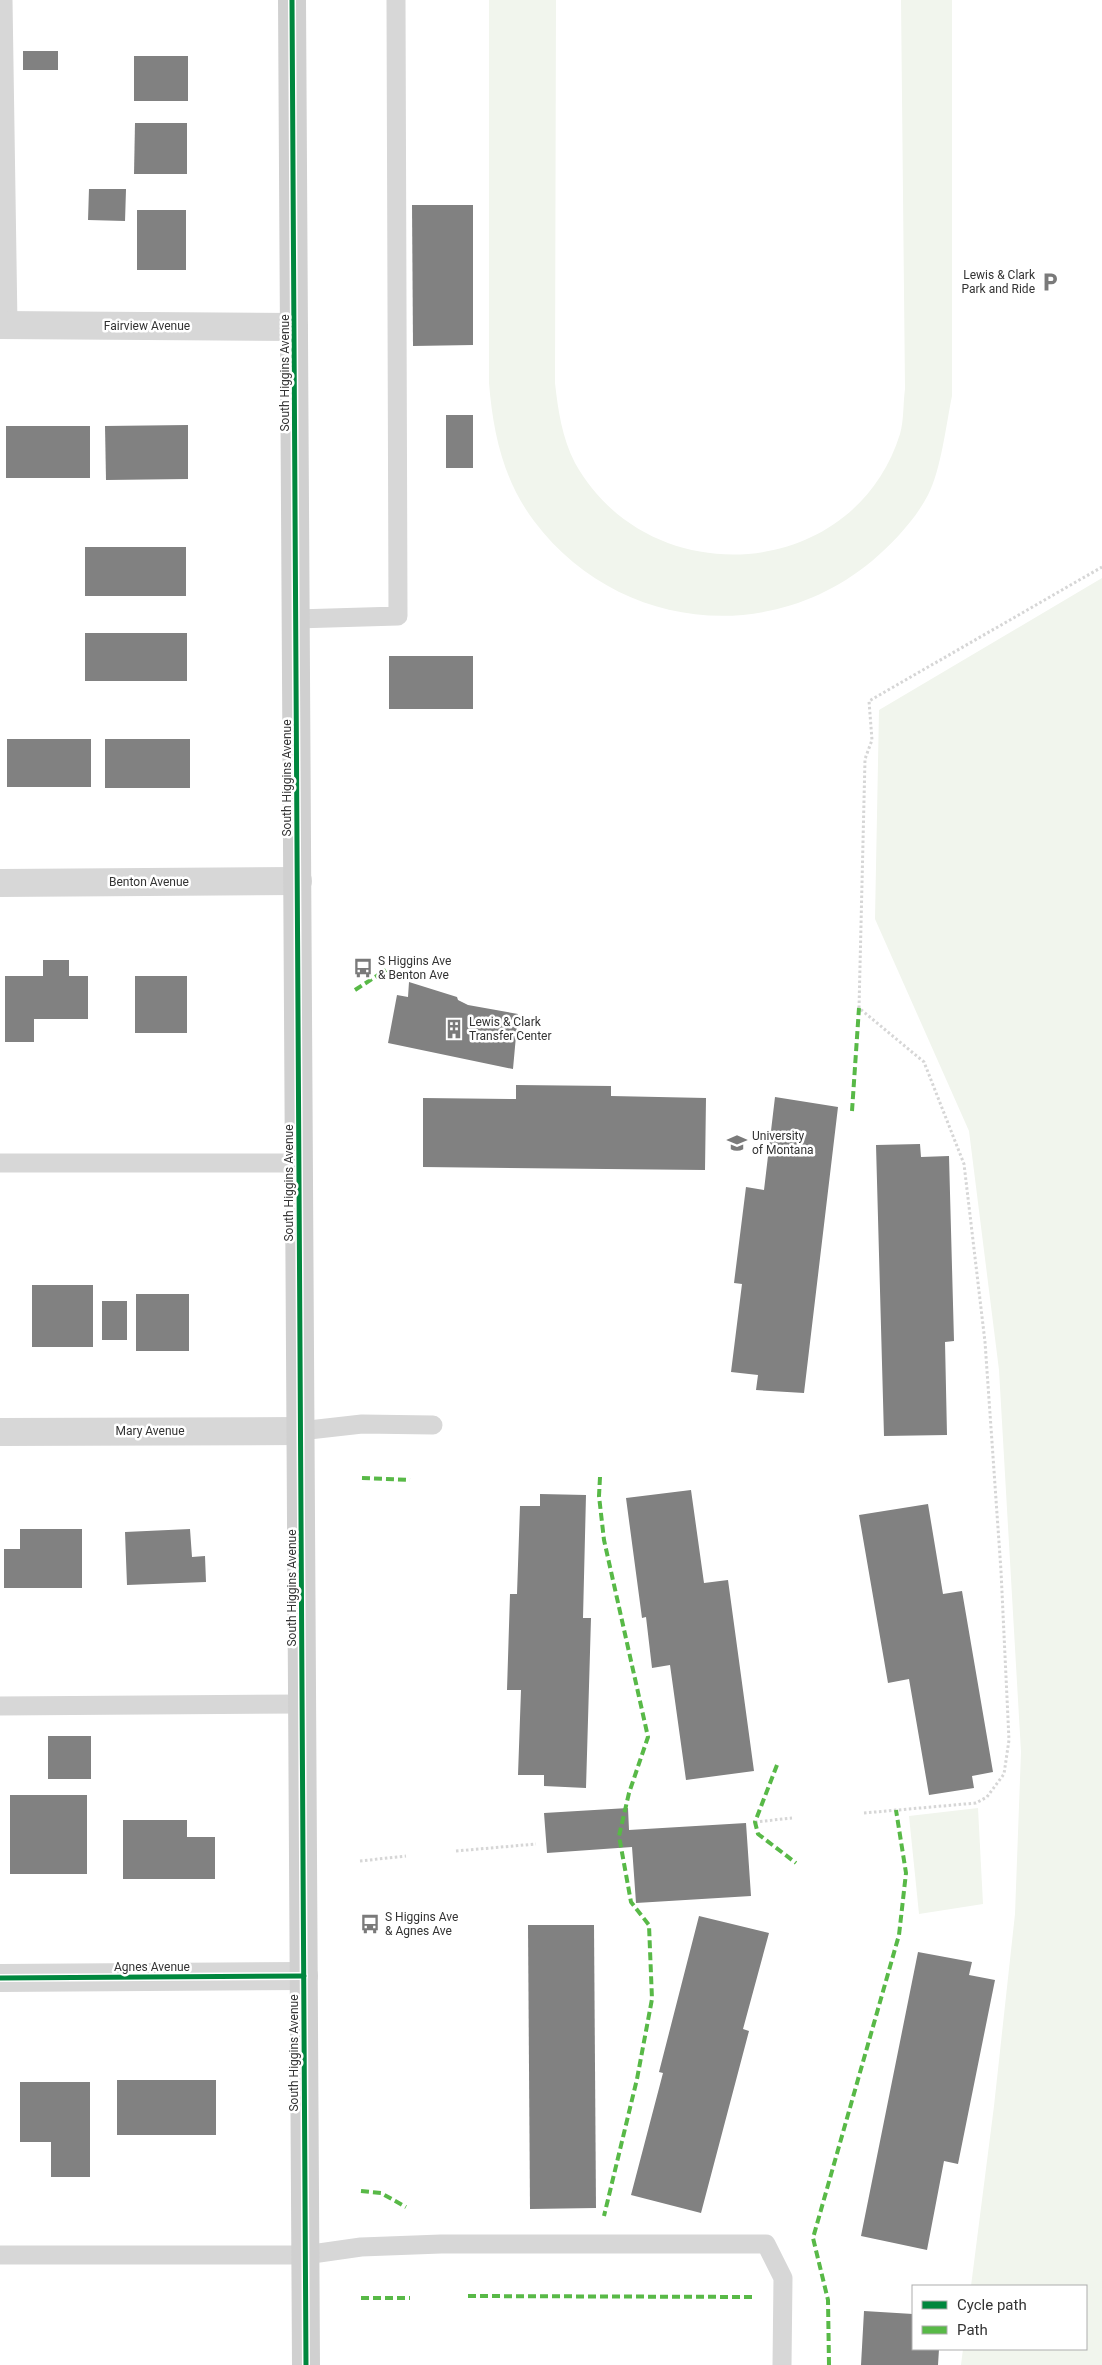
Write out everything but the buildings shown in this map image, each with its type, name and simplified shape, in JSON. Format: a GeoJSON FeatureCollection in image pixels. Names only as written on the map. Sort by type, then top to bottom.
{"type":"FeatureCollection","features":[{"type":"Feature","properties":{"kind":"main road","name":"South Higgins Avenue"},"geometry":{"type":"LineString","coordinates":[[292,0],[306,2365]]}},
{"type":"Feature","properties":{"kind":"street","name":"Fairview Avenue"},"geometry":{"type":"LineString","coordinates":[[4,325],[294,327]]}},
{"type":"Feature","properties":{"kind":"street","name":"Benton Avenue"},"geometry":{"type":"LineString","coordinates":[[0,883],[298,881]]}},
{"type":"Feature","properties":{"kind":"street","name":"Mary Avenue"},"geometry":{"type":"LineString","coordinates":[[0,1432],[300,1431]]}},
{"type":"Feature","properties":{"kind":"street","name":"Agnes Avenue"},"geometry":{"type":"LineString","coordinates":[[0,1978],[304,1976]]}},
{"type":"Feature","properties":{"kind":"lane"},"geometry":{"type":"LineString","coordinates":[[3,0],[4,325]]}},
{"type":"Feature","properties":{"kind":"lane"},"geometry":{"type":"LineString","coordinates":[[296,619],[398,616],[396,0]]}},
{"type":"Feature","properties":{"kind":"lane"},"geometry":{"type":"LineString","coordinates":[[0,1163],[299,1162]]}},
{"type":"Feature","properties":{"kind":"lane"},"geometry":{"type":"LineString","coordinates":[[300,1431],[362,1424],[434,1425]]}},
{"type":"Feature","properties":{"kind":"lane"},"geometry":{"type":"LineString","coordinates":[[0,1706],[302,1704]]}},
{"type":"Feature","properties":{"kind":"lane"},"geometry":{"type":"LineString","coordinates":[[0,2255],[306,2255],[361,2247],[441,2244],[766,2244],[783,2278],[782,2365]]}},
{"type":"Feature","properties":{"kind":"path"},"geometry":{"type":"LineString","coordinates":[[864,1813],[976,1803],[987,1797],[1004,1774],[1010,1740],[1001,1571],[985,1342],[964,1164],[924,1062],[859,1008],[865,759],[872,740],[869,702],[1102,567]]}},
{"type":"Feature","properties":{"kind":"path"},"geometry":{"type":"LineString","coordinates":[[755,1822],[792,1818]]}},
{"type":"Feature","properties":{"kind":"path"},"geometry":{"type":"LineString","coordinates":[[456,1851],[536,1844]]}},
{"type":"Feature","properties":{"kind":"path"},"geometry":{"type":"LineString","coordinates":[[360,1861],[406,1856]]}},
{"type":"Feature","properties":{"kind":"shaded area"},"geometry":{"type":"Polygon","coordinates":[[[489,0],[556,0],[555,383],[561,424],[575,463],[608,506],[651,535],[698,551],[748,554],[796,543],[840,520],[876,483],[900,434],[905,389],[901,0],[952,0],[952,396],[943,447],[933,485],[923,504],[910,522],[896,539],[872,561],[831,589],[786,607],[740,615],[694,614],[649,604],[606,585],[567,557],[534,521],[523,505],[514,489],[501,455],[493,419],[489,383],[489,0]]]}},
{"type":"Feature","properties":{"kind":"shaded area"},"geometry":{"type":"Polygon","coordinates":[[[1102,578],[1102,2365],[961,2365],[963,2350],[1087,2350],[1087,2285],[971,2285],[994,2106],[1015,1914],[1021,1752],[999,1370],[969,1131],[875,919],[879,710],[1102,578]]]}},
{"type":"Feature","properties":{"kind":"shaded area"},"geometry":{"type":"Polygon","coordinates":[[[978,1808],[983,1904],[919,1914],[909,1816],[978,1808]]]}},
{"type":"Feature","properties":{"kind":"marked path"},"geometry":{"type":"LineString","coordinates":[[355,990],[386,970]]}},
{"type":"Feature","properties":{"kind":"marked path"},"geometry":{"type":"LineString","coordinates":[[852,1111],[859,1008]]}},
{"type":"Feature","properties":{"kind":"marked path"},"geometry":{"type":"LineString","coordinates":[[600,1477],[599,1496],[604,1540],[648,1737],[629,1793],[619,1836],[631,1902],[649,1925],[652,1999],[637,2079],[604,2216]]}},
{"type":"Feature","properties":{"kind":"marked path"},"geometry":{"type":"LineString","coordinates":[[362,1478],[410,1480]]}},
{"type":"Feature","properties":{"kind":"marked path"},"geometry":{"type":"LineString","coordinates":[[777,1765],[755,1822],[758,1834],[796,1863]]}},
{"type":"Feature","properties":{"kind":"marked path"},"geometry":{"type":"LineString","coordinates":[[829,2365],[828,2300],[813,2238],[899,1935],[906,1873],[896,1810]]}},
{"type":"Feature","properties":{"kind":"marked path"},"geometry":{"type":"LineString","coordinates":[[361,2191],[381,2193],[406,2207]]}},
{"type":"Feature","properties":{"kind":"marked path"},"geometry":{"type":"LineString","coordinates":[[468,2296],[756,2297]]}},
{"type":"Feature","properties":{"kind":"marked path"},"geometry":{"type":"LineString","coordinates":[[361,2298],[410,2298]]}},
{"type":"Feature","properties":{"kind":"cycle path"},"geometry":{"type":"LineString","coordinates":[[292,0],[306,2365]]}},
{"type":"Feature","properties":{"kind":"cycle path"},"geometry":{"type":"LineString","coordinates":[[0,1978],[304,1976]]}},
{"type":"Feature","properties":{"kind":"place","name":"Lewis & Clark Park and Ride"},"geometry":{"type":"Point","coordinates":[1050,282]}},
{"type":"Feature","properties":{"kind":"place","name":"S Higgins Ave & Benton Ave"},"geometry":{"type":"Point","coordinates":[363,968]}},
{"type":"Feature","properties":{"kind":"place","name":"Lewis & Clark Transfer Center"},"geometry":{"type":"Point","coordinates":[454,1029]}},
{"type":"Feature","properties":{"kind":"place","name":"University of Montana"},"geometry":{"type":"Point","coordinates":[737,1143]}},
{"type":"Feature","properties":{"kind":"place","name":"S Higgins Ave & Agnes Ave"},"geometry":{"type":"Point","coordinates":[370,1924]}}]}
